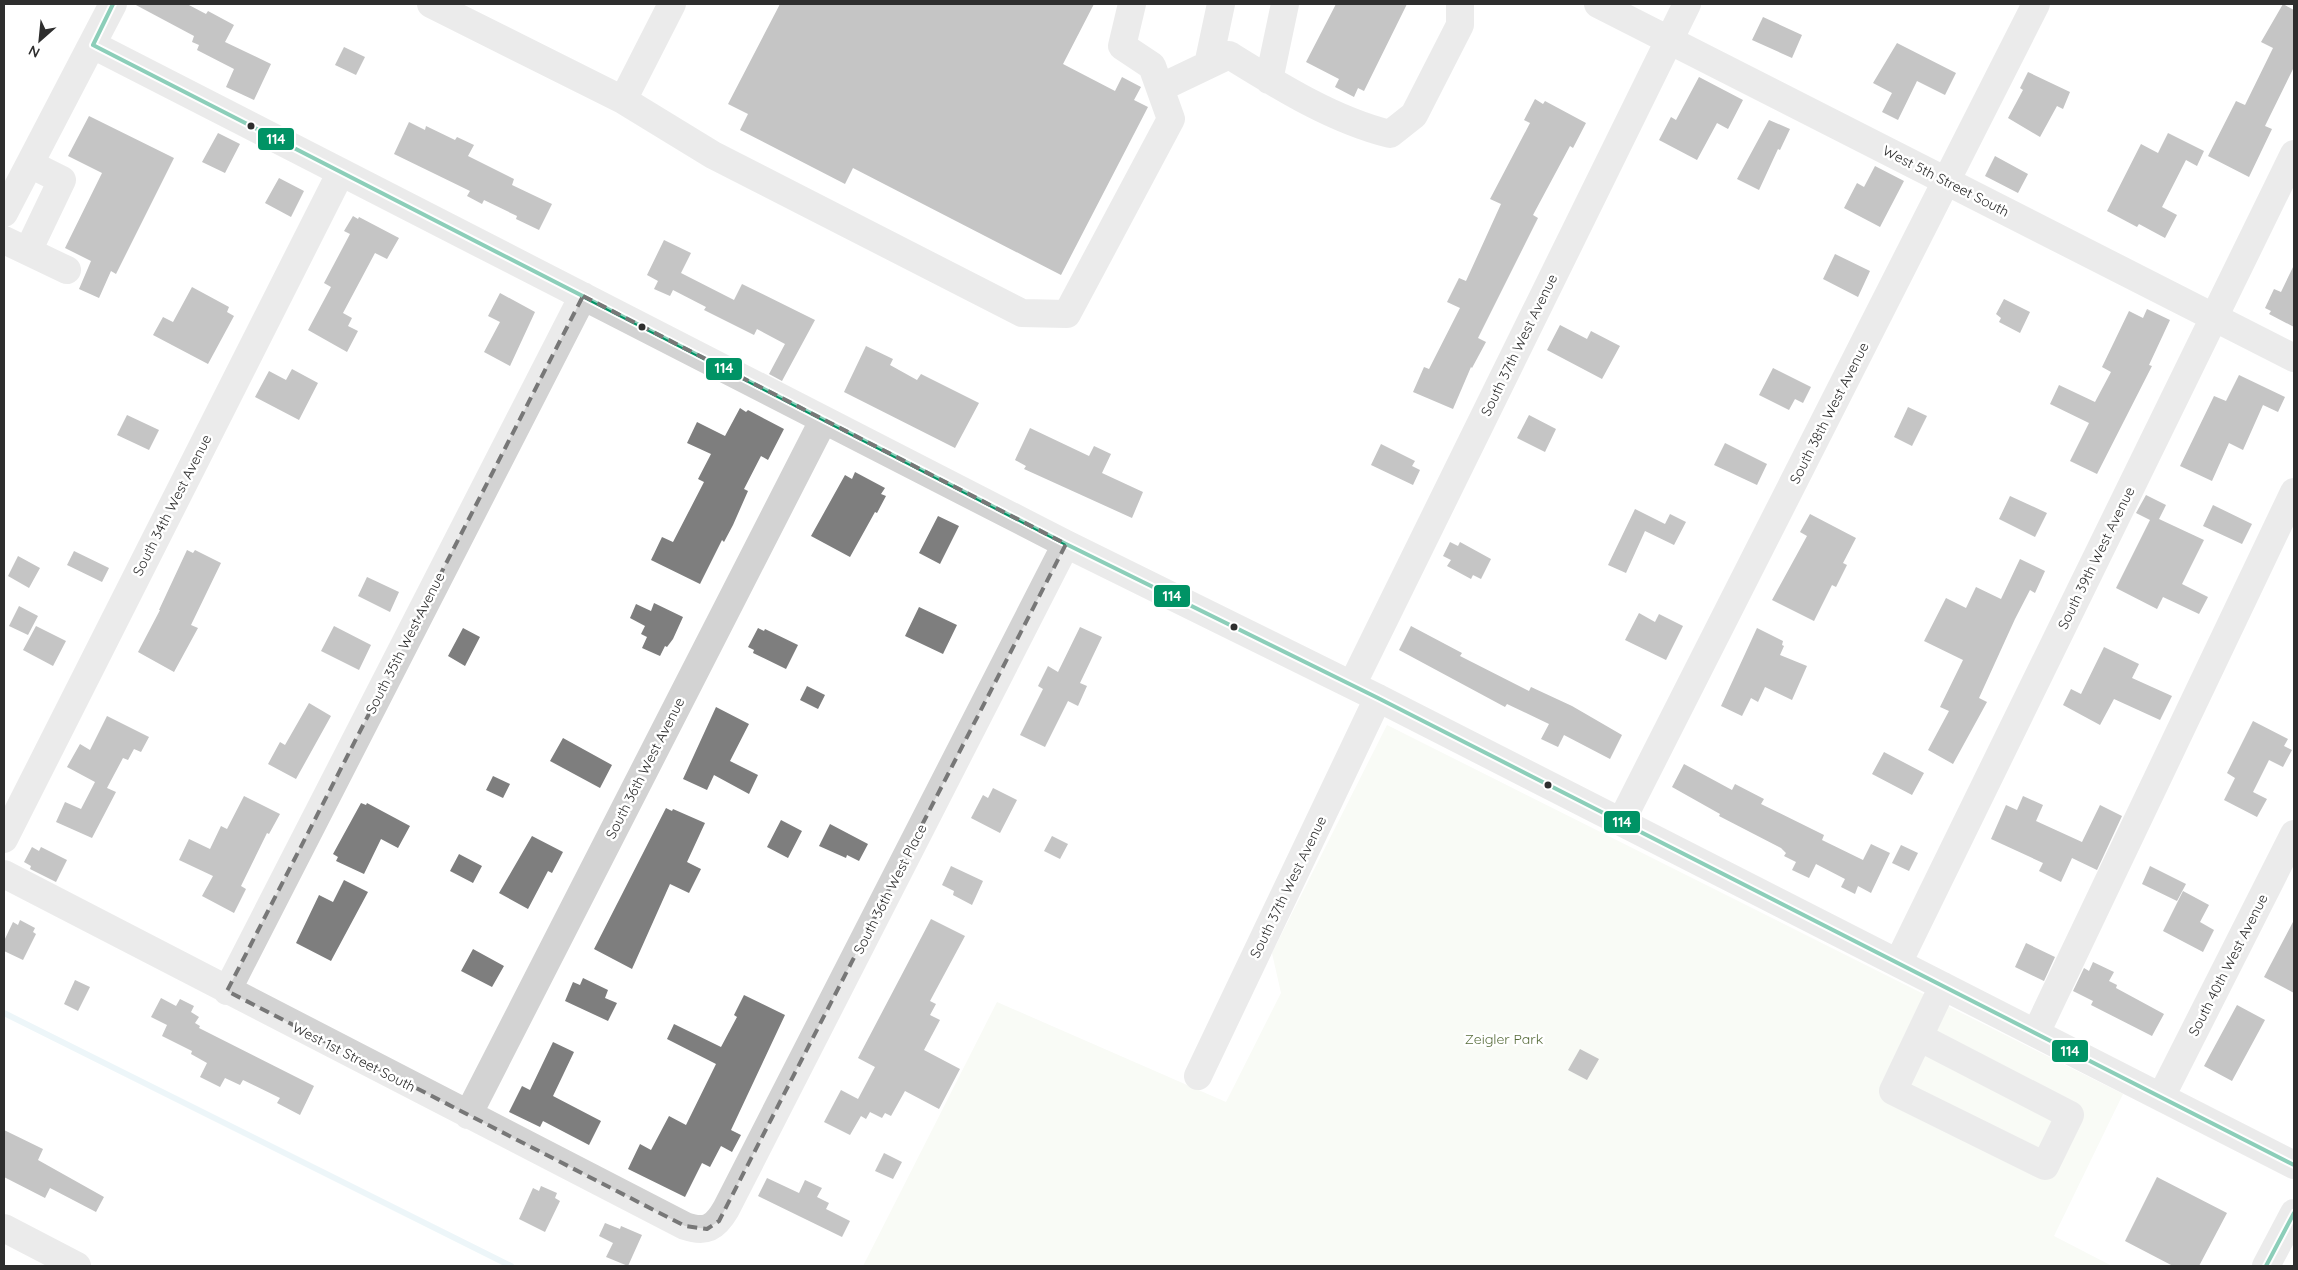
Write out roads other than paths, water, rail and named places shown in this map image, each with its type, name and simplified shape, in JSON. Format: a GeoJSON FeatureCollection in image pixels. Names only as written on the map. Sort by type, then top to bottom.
{"type":"FeatureCollection","features":[{"type":"Feature","properties":{"kind":"street"},"geometry":{"type":"LineString","coordinates":[[47,211],[9,203],[114,4]]}},
{"type":"Feature","properties":{"kind":"street"},"geometry":{"type":"LineString","coordinates":[[431,4],[623,100],[713,155],[1022,313],[1067,314],[1172,119],[1152,66],[1122,46],[1132,4]]}},
{"type":"Feature","properties":{"kind":"street"},"geometry":{"type":"LineString","coordinates":[[623,100],[672,4]]}},
{"type":"Feature","properties":{"kind":"street"},"geometry":{"type":"LineString","coordinates":[[1208,65],[1221,4]]}},
{"type":"Feature","properties":{"kind":"street"},"geometry":{"type":"LineString","coordinates":[[1269,80],[1285,4]]}},
{"type":"Feature","properties":{"kind":"street"},"geometry":{"type":"LineString","coordinates":[[1160,88],[1228,55],[1269,80],[1359,126],[1390,134],[1414,115],[1460,25],[1460,4]]}},
{"type":"Feature","properties":{"kind":"street","name":"West 5th Street South"},"geometry":{"type":"LineString","coordinates":[[1598,4],[2294,358]]}},
{"type":"Feature","properties":{"kind":"street","name":"South 37th West Avenue"},"geometry":{"type":"LineString","coordinates":[[1352,685],[1687,4]]}},
{"type":"Feature","properties":{"kind":"street","name":"South 38th West Avenue"},"geometry":{"type":"LineString","coordinates":[[1621,822],[2036,4]]}},
{"type":"Feature","properties":{"kind":"street"},"geometry":{"type":"LineString","coordinates":[[93,45],[1066,544],[1378,698],[2294,1165]]}},
{"type":"Feature","properties":{"kind":"street","name":"South 39th West Avenue"},"geometry":{"type":"LineString","coordinates":[[1898,963],[2294,154]]}},
{"type":"Feature","properties":{"kind":"street"},"geometry":{"type":"LineString","coordinates":[[28,251],[62,180],[30,164]]}},
{"type":"Feature","properties":{"kind":"street","name":"South 34th West Avenue"},"geometry":{"type":"LineString","coordinates":[[4,839],[341,172]]}},
{"type":"Feature","properties":{"kind":"street"},"geometry":{"type":"LineString","coordinates":[[4,240],[67,270]]}},
{"type":"Feature","properties":{"kind":"street","name":"South 35th West Avenue"},"geometry":{"type":"LineString","coordinates":[[227,991],[583,296]]}},
{"type":"Feature","properties":{"kind":"street","name":"South 36th West Avenue"},"geometry":{"type":"LineString","coordinates":[[468,1115],[823,420]]}},
{"type":"Feature","properties":{"kind":"street"},"geometry":{"type":"LineString","coordinates":[[2036,1033],[2294,492]]}},
{"type":"Feature","properties":{"kind":"street","name":"South 36th West Place"},"geometry":{"type":"LineString","coordinates":[[707,1229],[719,1222],[726,1209],[1066,544]]}},
{"type":"Feature","properties":{"kind":"street","name":"South 37th West Avenue"},"geometry":{"type":"LineString","coordinates":[[1198,1076],[1378,698]]}},
{"type":"Feature","properties":{"kind":"street","name":"South 40th West Avenue"},"geometry":{"type":"LineString","coordinates":[[2161,1097],[2294,834]]}},
{"type":"Feature","properties":{"kind":"street","name":"West 1st Street South"},"geometry":{"type":"LineString","coordinates":[[4,874],[227,991],[685,1226],[697,1230],[707,1229]]}},
{"type":"Feature","properties":{"kind":"street"},"geometry":{"type":"LineString","coordinates":[[1918,1038],[2070,1115],[2045,1166],[1893,1090],[1918,1038],[1943,986]]}},
{"type":"Feature","properties":{"kind":"street"},"geometry":{"type":"LineString","coordinates":[[2266,1266],[2294,1213]]}},
{"type":"Feature","properties":{"kind":"street"},"geometry":{"type":"LineString","coordinates":[[4,1228],[77,1266]]}},
{"type":"Feature","properties":{"kind":"waterway"},"geometry":{"type":"LineString","coordinates":[[4,1013],[511,1266]]}},
{"type":"Feature","properties":{"kind":"park label","name":"Zeigler Park"},"geometry":{"type":"Point","coordinates":[1504,1039]}}]}
